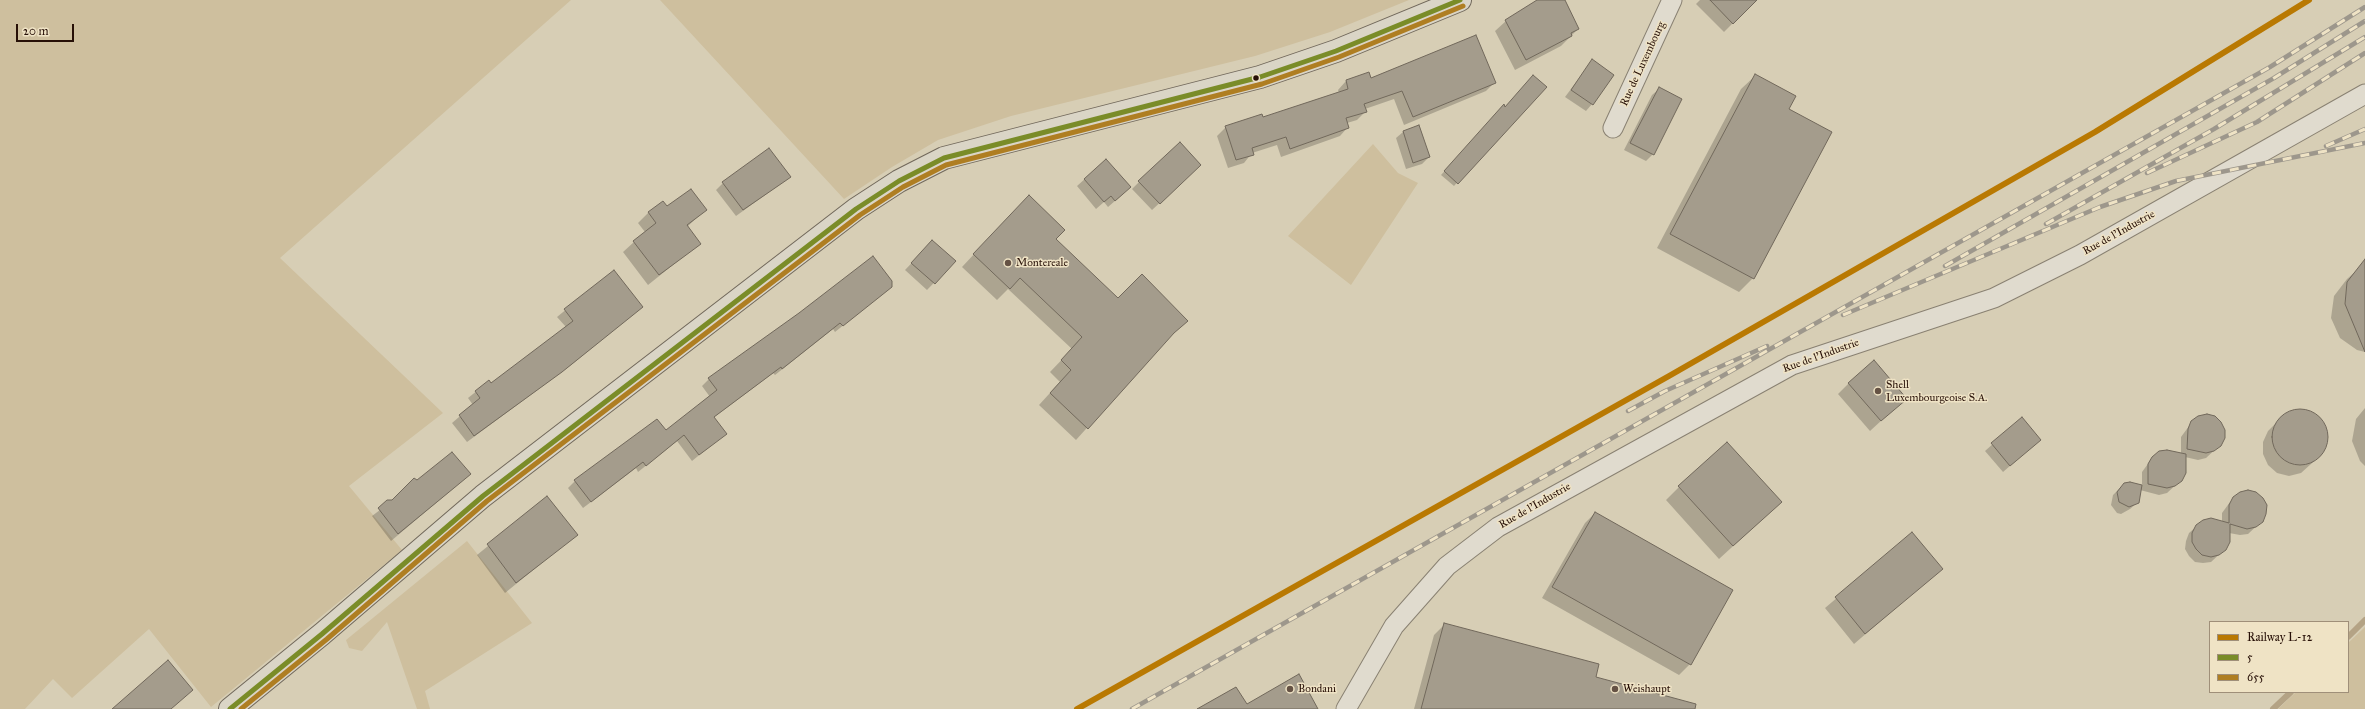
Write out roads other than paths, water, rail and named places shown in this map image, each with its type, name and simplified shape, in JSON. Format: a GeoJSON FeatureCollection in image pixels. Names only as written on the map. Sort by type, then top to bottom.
{"type":"FeatureCollection","features":[{"type":"Feature","properties":{"kind":"main road"},"geometry":{"type":"LineString","coordinates":[[230,709],[322,634],[483,496],[856,210],[899,181],[944,158],[1013,138],[1260,76],[1336,51],[1460,0]]}},
{"type":"Feature","properties":{"kind":"street","name":"Rue de Luxembourg"},"geometry":{"type":"LineString","coordinates":[[1613,128],[1672,0]]}},
{"type":"Feature","properties":{"kind":"street","name":"Rue de l'Industrie"},"geometry":{"type":"LineString","coordinates":[[1346,709],[1394,626],[1447,566],[1498,527],[1792,364],[1994,298],[2080,255],[2365,94]]}},
{"type":"Feature","properties":{"kind":"waterway"},"geometry":{"type":"LineString","coordinates":[[2349,636],[2365,620]]}},
{"type":"Feature","properties":{"kind":"waterway"},"geometry":{"type":"LineString","coordinates":[[2273,709],[2290,693]]}},
{"type":"Feature","properties":{"kind":"railway"},"geometry":{"type":"LineString","coordinates":[[1132,709],[2270,67],[2365,7]]}},
{"type":"Feature","properties":{"kind":"railway"},"geometry":{"type":"LineString","coordinates":[[1945,266],[2274,78],[2365,21]]}},
{"type":"Feature","properties":{"kind":"railway"},"geometry":{"type":"LineString","coordinates":[[2046,224],[2214,129],[2365,37]]}},
{"type":"Feature","properties":{"kind":"railway"},"geometry":{"type":"LineString","coordinates":[[2147,173],[2257,122],[2365,53]]}},
{"type":"Feature","properties":{"kind":"railway"},"geometry":{"type":"LineString","coordinates":[[2326,146],[2365,129]]}},
{"type":"Feature","properties":{"kind":"railway"},"geometry":{"type":"LineString","coordinates":[[1843,315],[2100,207],[2176,181],[2365,143]]}},
{"type":"Feature","properties":{"kind":"railway"},"geometry":{"type":"LineString","coordinates":[[1628,411],[1665,391],[1767,346]]}},
{"type":"Feature","properties":{"kind":"rail line","name":"L-12"},"geometry":{"type":"LineString","coordinates":[[1077,709],[1669,376],[2095,132],[2309,0]]}},
{"type":"Feature","properties":{"kind":"place","name":"Montereale"},"geometry":{"type":"Point","coordinates":[1008,263]}},
{"type":"Feature","properties":{"kind":"place","name":"Shell Luxembourgeoise S.A."},"geometry":{"type":"Point","coordinates":[1878,391]}},
{"type":"Feature","properties":{"kind":"place","name":"Bondani"},"geometry":{"type":"Point","coordinates":[1290,689]}},
{"type":"Feature","properties":{"kind":"place","name":"Weishaupt"},"geometry":{"type":"Point","coordinates":[1615,689]}}]}
